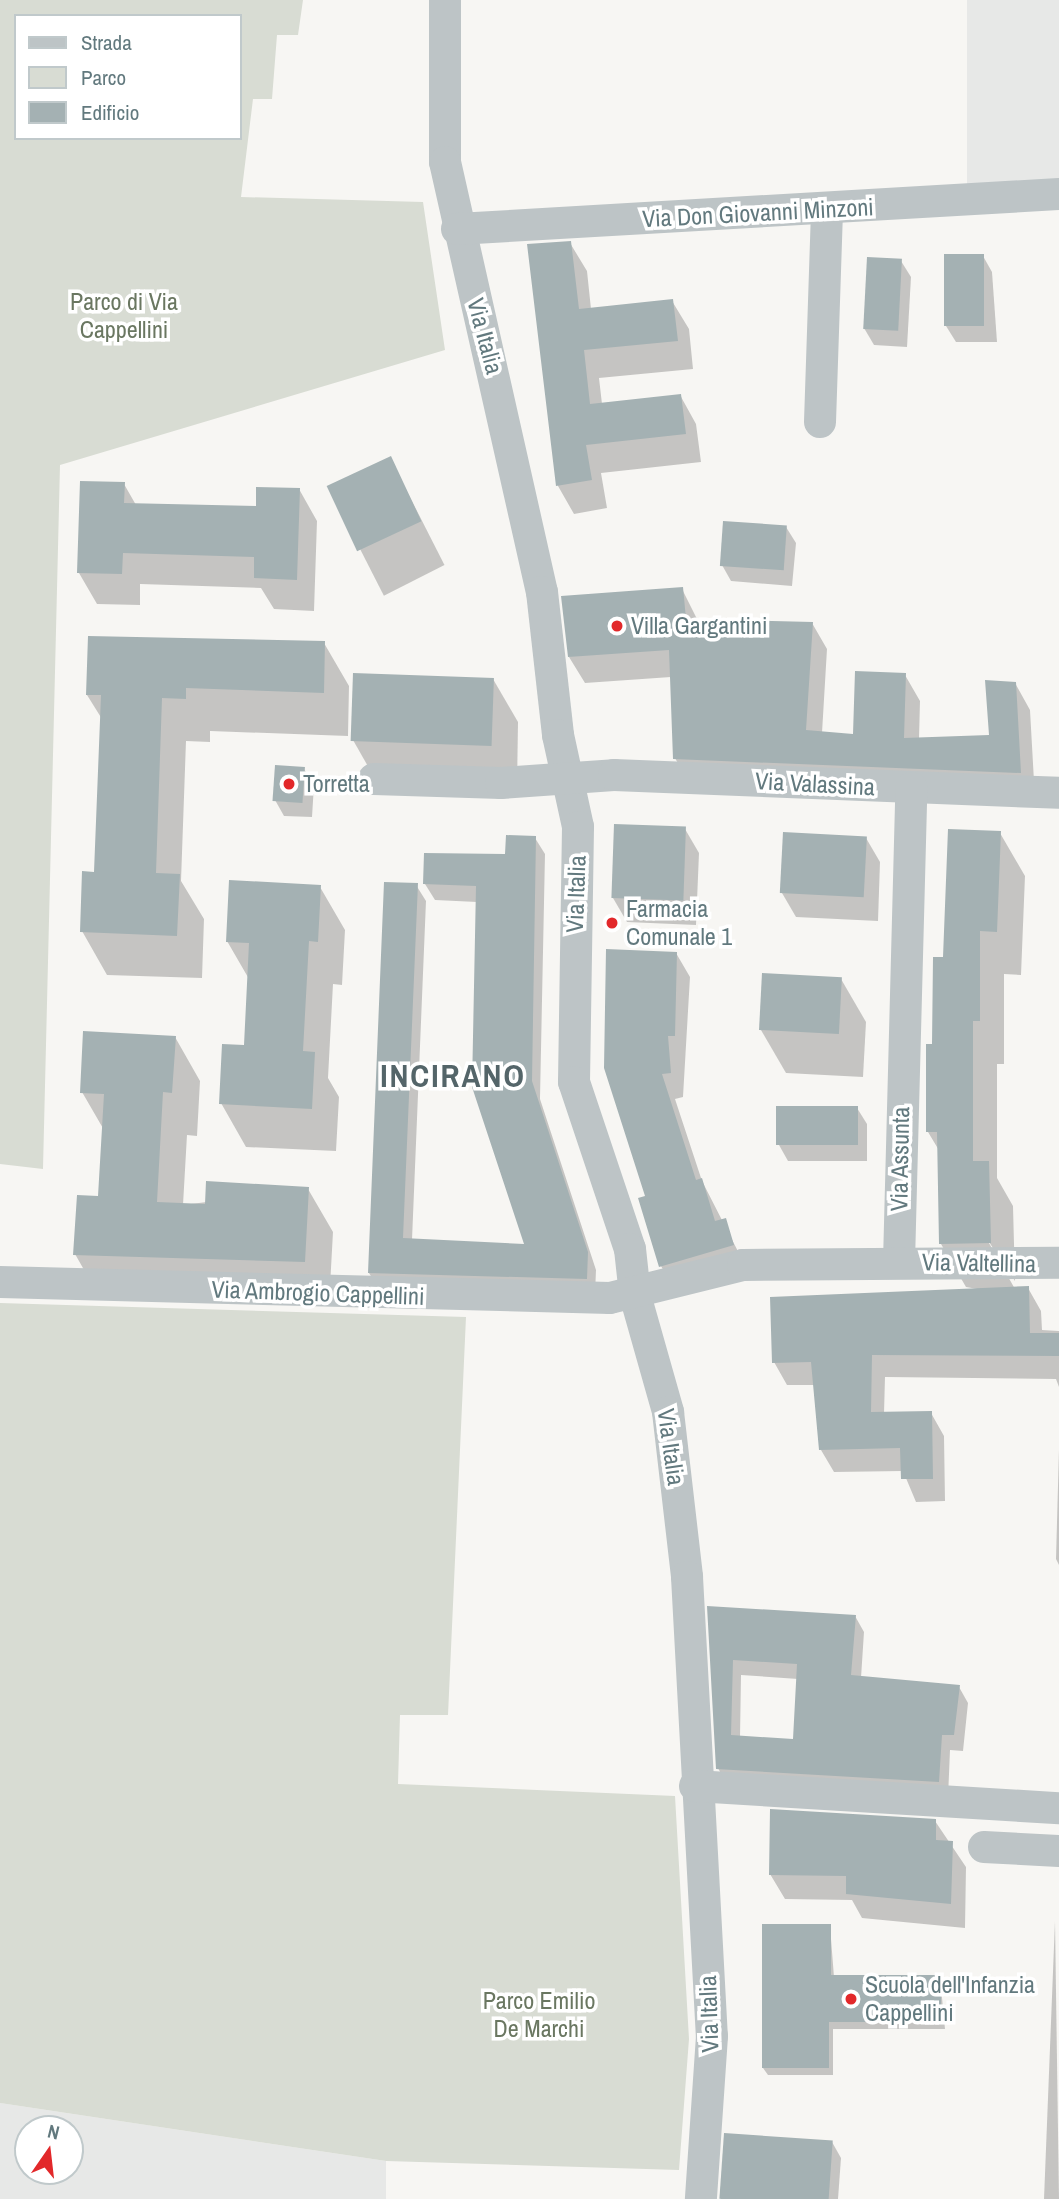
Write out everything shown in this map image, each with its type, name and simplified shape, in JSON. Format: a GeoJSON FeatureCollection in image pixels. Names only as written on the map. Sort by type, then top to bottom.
{"type":"FeatureCollection","features":[{"type":"Feature","properties":{"kind":"street","name":"Via Italia"},"geometry":{"type":"LineString","coordinates":[[445,0],[445,162],[457,229],[507,420],[542,592],[558,735],[571,778],[578,827],[574,1082],[630,1249],[635,1295],[668,1412],[687,1577],[695,1786],[712,2036],[701,2199]]}},
{"type":"Feature","properties":{"kind":"street","name":"Via Don Giovanni Minzoni"},"geometry":{"type":"LineString","coordinates":[[457,229],[1059,194]]}},
{"type":"Feature","properties":{"kind":"street"},"geometry":{"type":"LineString","coordinates":[[820,422],[827,209]]}},
{"type":"Feature","properties":{"kind":"street","name":"Via Valassina"},"geometry":{"type":"LineString","coordinates":[[374,779],[501,783],[571,778],[1059,793]]}},
{"type":"Feature","properties":{"kind":"street","name":"Via Assunta"},"geometry":{"type":"LineString","coordinates":[[899,1262],[911,788]]}},
{"type":"Feature","properties":{"kind":"street"},"geometry":{"type":"LineString","coordinates":[[635,1295],[743,1265],[899,1262]]}},
{"type":"Feature","properties":{"kind":"street","name":"Via Valtellina"},"geometry":{"type":"LineString","coordinates":[[899,1262],[1059,1264]]}},
{"type":"Feature","properties":{"kind":"street","name":"Via Ambrogio Cappellini"},"geometry":{"type":"LineString","coordinates":[[0,1282],[483,1298],[635,1295]]}},
{"type":"Feature","properties":{"kind":"street"},"geometry":{"type":"LineString","coordinates":[[695,1786],[1059,1808]]}},
{"type":"Feature","properties":{"kind":"street"},"geometry":{"type":"LineString","coordinates":[[984,1847],[1059,1851]]}},
{"type":"Feature","properties":{"kind":"shaded area"},"geometry":{"type":"Polygon","coordinates":[[[967,0],[1059,0],[1059,190],[967,190],[967,0]]]}},
{"type":"Feature","properties":{"kind":"shaded area"},"geometry":{"type":"Polygon","coordinates":[[[0,2103],[80,2115],[14,2115],[14,2185],[84,2185],[84,2116],[386,2161],[386,2199],[0,2199],[0,2103]]]}},
{"type":"Feature","properties":{"kind":"green space","name":"Parco di Via Cappellini"},"geometry":{"type":"Polygon","coordinates":[[[0,0],[303,0],[298,35],[277,35],[272,99],[253,99],[241,197],[423,202],[445,350],[60,465],[43,1169],[0,1164],[0,0]]]}},
{"type":"Feature","properties":{"kind":"green space","name":"Parco Emilio De Marchi"},"geometry":{"type":"Polygon","coordinates":[[[0,1303],[466,1317],[448,1715],[400,1715],[398,1784],[675,1796],[689,2039],[679,2170],[386,2161],[0,2103],[0,1303]]]}},
{"type":"Feature","properties":{"kind":"building"},"geometry":{"type":"Polygon","coordinates":[[[571,241],[579,309],[673,299],[678,341],[584,350],[590,404],[681,394],[686,434],[586,445],[592,480],[556,486],[527,244],[571,241]]]}},
{"type":"Feature","properties":{"kind":"building"},"geometry":{"type":"Polygon","coordinates":[[[944,254],[984,254],[984,326],[944,326],[944,254]]]}},
{"type":"Feature","properties":{"kind":"building"},"geometry":{"type":"Polygon","coordinates":[[[867,257],[902,259],[898,331],[863,329],[867,257]]]}},
{"type":"Feature","properties":{"kind":"building"},"geometry":{"type":"Polygon","coordinates":[[[391,456],[421,521],[357,551],[327,486],[391,456]]]}},
{"type":"Feature","properties":{"kind":"building"},"geometry":{"type":"Polygon","coordinates":[[[80,481],[125,482],[124,503],[256,506],[256,487],[300,488],[297,580],[254,578],[254,557],[123,553],[122,574],[77,573],[80,481]]]}},
{"type":"Feature","properties":{"kind":"building"},"geometry":{"type":"Polygon","coordinates":[[[723,521],[787,525],[784,570],[720,566],[723,521]]]}},
{"type":"Feature","properties":{"kind":"building"},"geometry":{"type":"Polygon","coordinates":[[[683,587],[686,619],[813,622],[806,730],[853,734],[855,671],[906,673],[904,738],[989,735],[985,680],[1016,682],[1021,773],[673,759],[669,650],[568,657],[561,596],[683,587]]]}},
{"type":"Feature","properties":{"kind":"building"},"geometry":{"type":"Polygon","coordinates":[[[88,636],[325,641],[324,693],[186,688],[186,699],[162,698],[156,873],[180,874],[177,936],[80,932],[82,871],[94,872],[101,695],[86,695],[88,636]]]}},
{"type":"Feature","properties":{"kind":"building"},"geometry":{"type":"Polygon","coordinates":[[[353,673],[494,678],[492,746],[351,741],[353,673]]]}},
{"type":"Feature","properties":{"kind":"building","name":"Torretta"},"geometry":{"type":"Polygon","coordinates":[[[275,765],[305,767],[302,803],[272,801],[275,765]]]}},
{"type":"Feature","properties":{"kind":"building"},"geometry":{"type":"Polygon","coordinates":[[[614,824],[686,827],[683,900],[611,898],[614,824]]]}},
{"type":"Feature","properties":{"kind":"building"},"geometry":{"type":"Polygon","coordinates":[[[948,829],[1001,831],[997,932],[980,931],[980,1021],[973,1021],[973,1161],[989,1161],[991,1243],[939,1244],[937,1132],[926,1132],[926,1044],[932,1044],[933,957],[943,957],[948,829]]]}},
{"type":"Feature","properties":{"kind":"building"},"geometry":{"type":"Polygon","coordinates":[[[783,832],[867,836],[864,897],[780,893],[783,832]]]}},
{"type":"Feature","properties":{"kind":"building"},"geometry":{"type":"Polygon","coordinates":[[[506,835],[536,836],[532,1081],[588,1252],[587,1279],[368,1273],[384,882],[418,883],[403,1238],[524,1244],[472,1087],[476,886],[423,884],[424,853],[505,854],[506,835]]]}},
{"type":"Feature","properties":{"kind":"building"},"geometry":{"type":"Polygon","coordinates":[[[229,880],[321,885],[318,942],[309,941],[303,1051],[315,1052],[312,1109],[219,1104],[222,1044],[244,1045],[249,943],[226,942],[229,880]]]}},
{"type":"Feature","properties":{"kind":"building"},"geometry":{"type":"Polygon","coordinates":[[[606,949],[677,952],[675,1036],[668,1036],[671,1073],[662,1074],[696,1180],[702,1178],[715,1221],[726,1218],[734,1245],[659,1267],[638,1198],[645,1196],[604,1068],[606,949]]]}},
{"type":"Feature","properties":{"kind":"building"},"geometry":{"type":"Polygon","coordinates":[[[762,973],[842,977],[839,1034],[759,1030],[762,973]]]}},
{"type":"Feature","properties":{"kind":"building"},"geometry":{"type":"Polygon","coordinates":[[[83,1031],[176,1036],[172,1093],[163,1092],[157,1202],[205,1204],[206,1181],[309,1187],[305,1262],[73,1255],[77,1195],[98,1196],[104,1094],[80,1093],[83,1031]]]}},
{"type":"Feature","properties":{"kind":"building"},"geometry":{"type":"Polygon","coordinates":[[[776,1106],[858,1106],[858,1145],[776,1145],[776,1106]]]}},
{"type":"Feature","properties":{"kind":"building"},"geometry":{"type":"Polygon","coordinates":[[[1029,1286],[1030,1333],[1059,1333],[1059,1356],[872,1355],[871,1412],[932,1411],[933,1479],[901,1479],[900,1448],[819,1450],[811,1362],[772,1363],[770,1297],[1029,1286]]]}},
{"type":"Feature","properties":{"kind":"building"},"geometry":{"type":"Polygon","coordinates":[[[707,1606],[856,1615],[851,1675],[960,1685],[954,1735],[942,1735],[939,1782],[716,1769],[707,1606]],[[733,1660],[731,1735],[793,1739],[797,1664],[733,1660]]]}},
{"type":"Feature","properties":{"kind":"building"},"geometry":{"type":"Polygon","coordinates":[[[770,1809],[936,1819],[936,1840],[953,1841],[951,1904],[846,1894],[846,1876],[769,1875],[770,1809]]]}},
{"type":"Feature","properties":{"kind":"building","name":"Scuola dell'Infanzia Cappellini"},"geometry":{"type":"Polygon","coordinates":[[[762,1924],[831,1924],[831,1975],[941,1975],[941,2022],[829,2022],[829,2068],[762,2068],[762,1924]]]}},
{"type":"Feature","properties":{"kind":"building"},"geometry":{"type":"Polygon","coordinates":[[[724,2133],[833,2141],[829,2199],[719,2199],[724,2133]]]}},
{"type":"Feature","properties":{"kind":"place","name":"Villa Gargantini"},"geometry":{"type":"Point","coordinates":[617,626]}},
{"type":"Feature","properties":{"kind":"place","name":"Torretta"},"geometry":{"type":"Point","coordinates":[289,784]}},
{"type":"Feature","properties":{"kind":"place","name":"Farmacia Comunale 1"},"geometry":{"type":"Point","coordinates":[612,923]}},
{"type":"Feature","properties":{"kind":"place","name":"Scuola dell'Infanzia Cappellini"},"geometry":{"type":"Point","coordinates":[851,1999]}},
{"type":"Feature","properties":{"kind":"district","name":"INCIRANO"},"geometry":{"type":"Point","coordinates":[453,1076]}}]}
